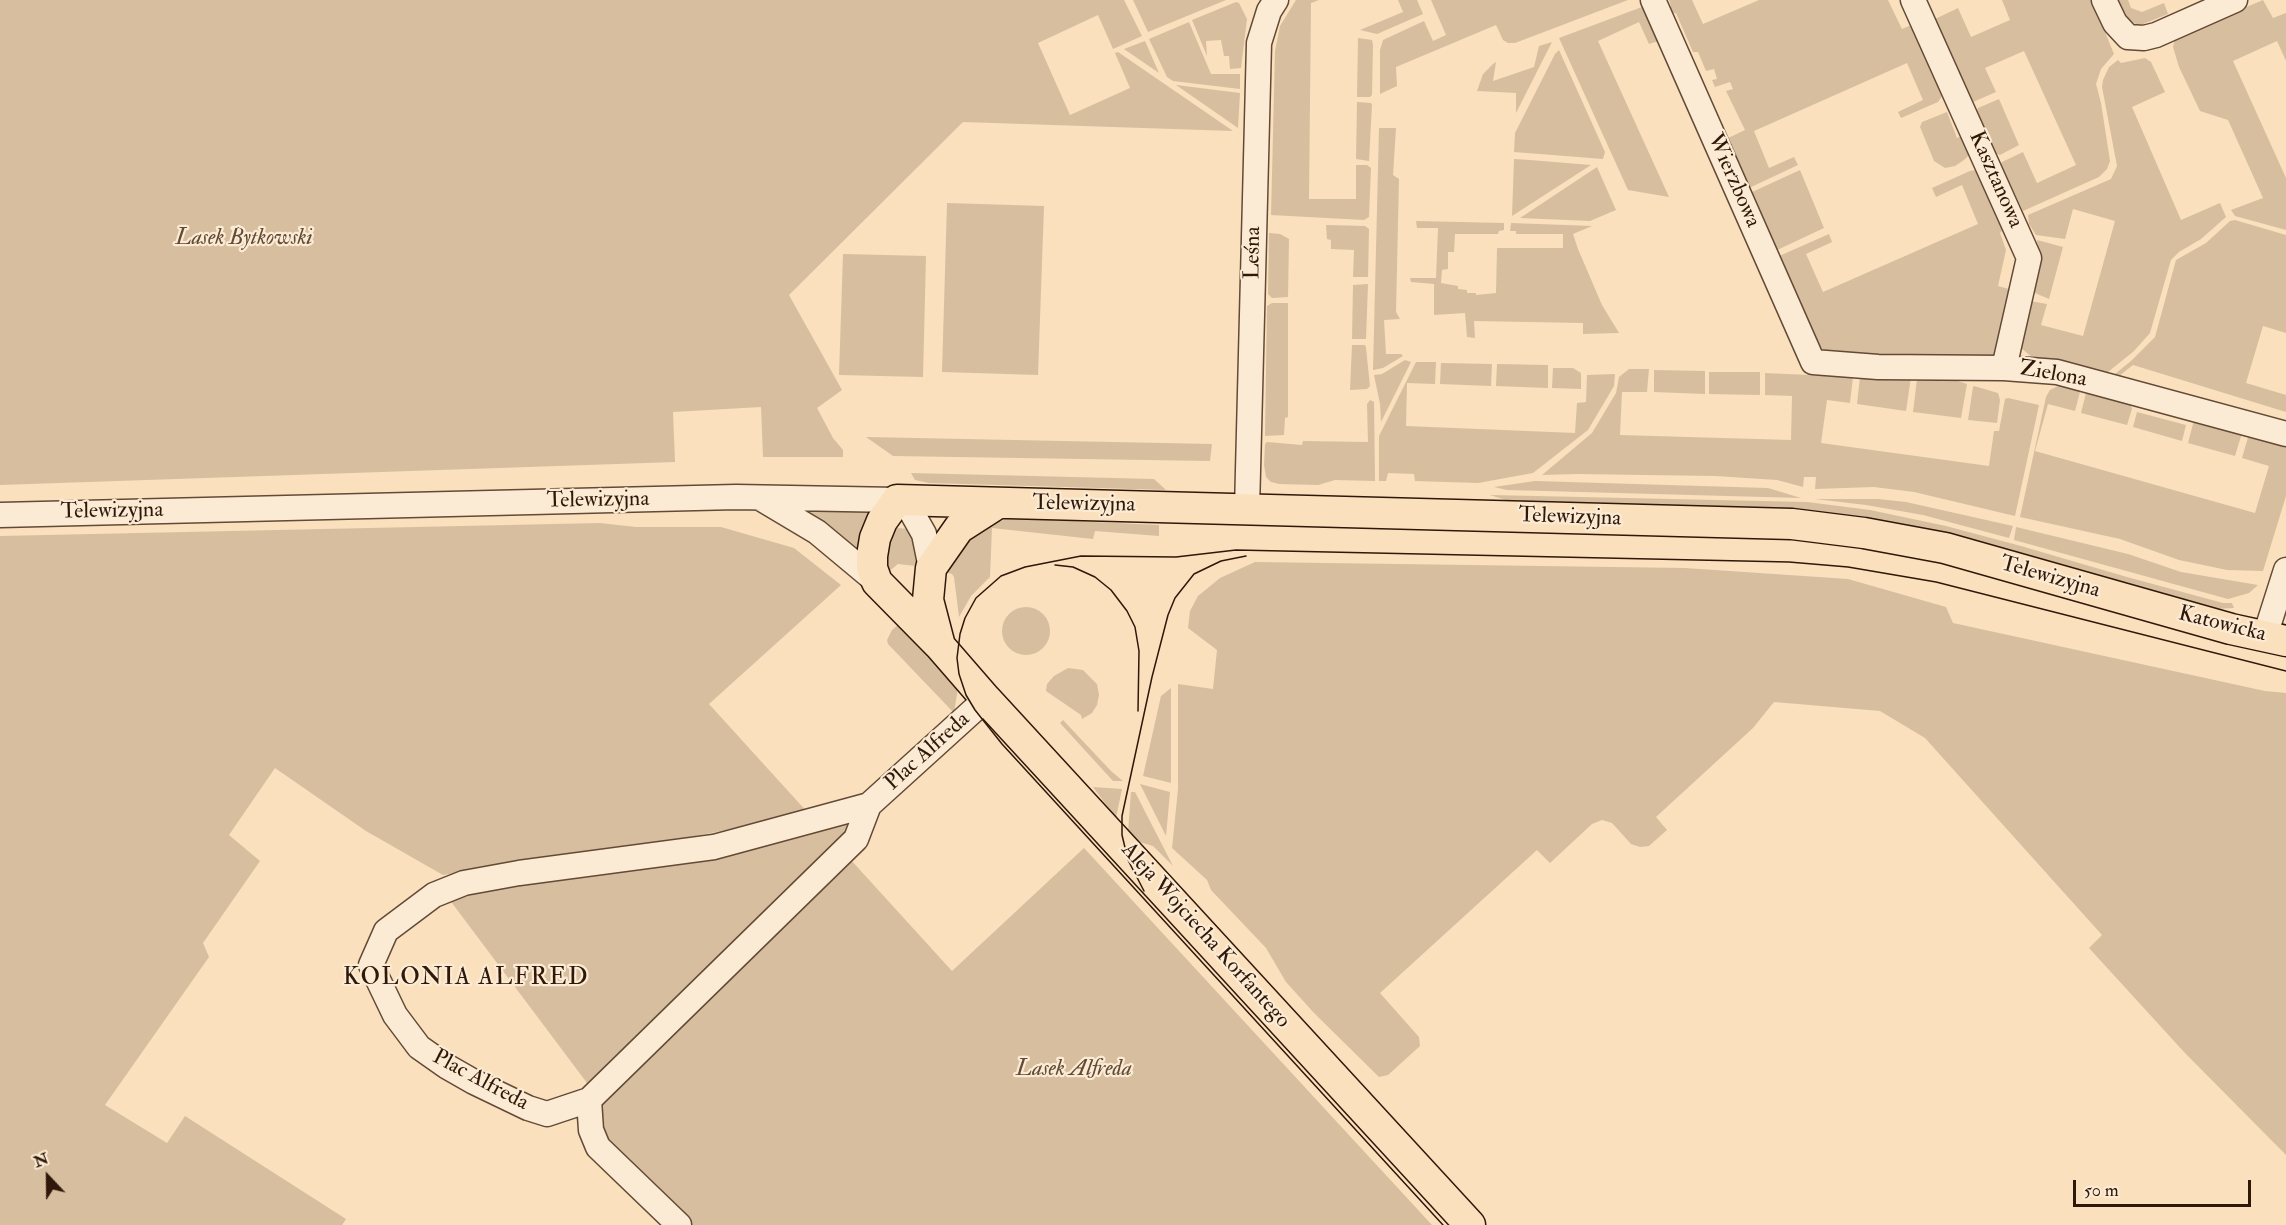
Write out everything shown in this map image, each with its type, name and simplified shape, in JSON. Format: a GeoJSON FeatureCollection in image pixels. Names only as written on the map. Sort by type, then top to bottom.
{"type":"FeatureCollection","features":[{"type":"Feature","properties":{"kind":"main road","name":"Telewizyjna"},"geometry":{"type":"LineString","coordinates":[[899,500],[1792,525],[1864,533],[1945,549],[2158,608]]}},
{"type":"Feature","properties":{"kind":"main road"},"geometry":{"type":"LineString","coordinates":[[877,582],[872,568],[875,538],[882,521],[899,500]]}},
{"type":"Feature","properties":{"kind":"main road","name":"Aleja Wojciecha Korfantego"},"geometry":{"type":"LineString","coordinates":[[940,646],[928,600],[931,568],[959,528],[998,503]]}},
{"type":"Feature","properties":{"kind":"main road","name":"Aleja Wojciecha Korfantego"},"geometry":{"type":"LineString","coordinates":[[877,582],[940,646],[986,699],[1470,1225]]}},
{"type":"Feature","properties":{"kind":"main road","name":"Katowicka"},"geometry":{"type":"LineString","coordinates":[[2158,608],[2276,639]]}},
{"type":"Feature","properties":{"kind":"street","name":"Leśna"},"geometry":{"type":"LineString","coordinates":[[1247,509],[1259,43],[1269,11],[1276,0]]}},
{"type":"Feature","properties":{"kind":"street","name":"Wierzbowa"},"geometry":{"type":"LineString","coordinates":[[1653,0],[1813,362]]}},
{"type":"Feature","properties":{"kind":"street","name":"Kasztanowa"},"geometry":{"type":"LineString","coordinates":[[1913,0],[2029,258],[2004,368]]}},
{"type":"Feature","properties":{"kind":"street"},"geometry":{"type":"LineString","coordinates":[[2104,0],[2115,23],[2128,37],[2136,38],[2157,35],[2235,0]]}},
{"type":"Feature","properties":{"kind":"street","name":"Zielona"},"geometry":{"type":"LineString","coordinates":[[1813,362],[1878,367],[2004,368],[2057,372],[2286,434]]}},
{"type":"Feature","properties":{"kind":"street","name":"Telewizyjna"},"geometry":{"type":"LineString","coordinates":[[0,515],[758,497],[899,500]]}},
{"type":"Feature","properties":{"kind":"street","name":"Aleja Wojciecha Korfantego"},"geometry":{"type":"LineString","coordinates":[[758,497],[817,532],[877,582]]}},
{"type":"Feature","properties":{"kind":"street","name":"Aleja Wojciecha Korfantego"},"geometry":{"type":"LineString","coordinates":[[899,500],[911,511],[924,534],[931,568]]}},
{"type":"Feature","properties":{"kind":"street"},"geometry":{"type":"LineString","coordinates":[[2276,639],[2286,570]]}},
{"type":"Feature","properties":{"kind":"street","name":"Plac Alfreda"},"geometry":{"type":"LineString","coordinates":[[869,806],[714,847],[519,873],[464,883],[434,895],[386,932],[371,965],[394,1015],[419,1047],[446,1066],[528,1108],[547,1114],[589,1100],[856,839],[869,806],[986,699]]}},
{"type":"Feature","properties":{"kind":"street"},"geometry":{"type":"LineString","coordinates":[[589,1100],[591,1130],[598,1147],[679,1225]]}},
{"type":"Feature","properties":{"kind":"green space","name":"Lasek Bytkowski"},"geometry":{"type":"Polygon","coordinates":[[[0,0],[1124,0],[1142,36],[1113,49],[1098,15],[1038,43],[1070,115],[1130,88],[1115,53],[1118,52],[1233,131],[963,122],[789,295],[842,390],[817,408],[833,438],[843,450],[843,457],[763,457],[761,407],[673,412],[675,462],[0,485],[0,0]]]}},
{"type":"Feature","properties":{"kind":"green space"},"geometry":{"type":"Polygon","coordinates":[[[1133,0],[1226,0],[1148,32],[1133,0]]]}},
{"type":"Feature","properties":{"kind":"green space"},"geometry":{"type":"Polygon","coordinates":[[[1296,0],[1319,0],[1311,3],[1309,199],[1356,199],[1356,165],[1367,165],[1371,168],[1369,217],[1364,220],[1271,215],[1275,51],[1280,26],[1296,0]]]}},
{"type":"Feature","properties":{"kind":"green space"},"geometry":{"type":"Polygon","coordinates":[[[1398,0],[1417,0],[1423,14],[1377,34],[1360,30],[1403,12],[1398,0]]]}},
{"type":"Feature","properties":{"kind":"green space"},"geometry":{"type":"Polygon","coordinates":[[[1431,0],[1628,0],[1515,43],[1503,40],[1496,25],[1396,67],[1397,86],[1380,94],[1380,50],[1383,40],[1424,21],[1433,41],[1446,35],[1431,0]]]}},
{"type":"Feature","properties":{"kind":"green space"},"geometry":{"type":"Polygon","coordinates":[[[1669,0],[1692,0],[1703,24],[1759,0],[1888,0],[1902,29],[1918,22],[1922,32],[1919,44],[1942,96],[1938,102],[1901,118],[1898,112],[1923,100],[1907,63],[1754,131],[1769,168],[1794,157],[1798,165],[1747,189],[1724,140],[1745,130],[1726,91],[1733,89],[1730,82],[1715,87],[1712,80],[1717,79],[1714,69],[1706,71],[1698,52],[1693,52],[1676,13],[1668,14],[1666,10],[1671,6],[1669,0]]]}},
{"type":"Feature","properties":{"kind":"green space"},"geometry":{"type":"Polygon","coordinates":[[[2002,0],[2092,0],[2114,54],[2101,69],[2096,84],[2110,161],[2107,169],[2099,177],[2023,211],[2002,162],[2023,152],[2037,183],[2076,165],[2024,51],[1985,68],[1996,92],[1973,102],[1935,19],[1958,8],[1971,37],[2010,20],[2002,0]]]}},
{"type":"Feature","properties":{"kind":"green space"},"geometry":{"type":"Polygon","coordinates":[[[2112,0],[2128,0],[2131,8],[2142,12],[2164,3],[2168,14],[2143,24],[2136,24],[2117,13],[2112,0]]]}},
{"type":"Feature","properties":{"kind":"green space"},"geometry":{"type":"Polygon","coordinates":[[[2263,0],[2273,18],[2286,13],[2286,61],[2277,41],[2233,61],[2286,178],[2286,230],[2235,216],[2231,210],[2263,198],[2228,120],[2200,111],[2179,67],[2173,47],[2175,39],[2180,35],[2263,0]]]}},
{"type":"Feature","properties":{"kind":"green space"},"geometry":{"type":"Polygon","coordinates":[[[1236,2],[1239,3],[1247,19],[1241,68],[1230,69],[1229,56],[1224,56],[1221,40],[1206,41],[1207,56],[1192,20],[1236,2]]]}},
{"type":"Feature","properties":{"kind":"green space"},"geometry":{"type":"Polygon","coordinates":[[[1642,7],[1647,8],[1662,40],[1649,44],[1639,22],[1598,41],[1669,197],[1628,190],[1559,38],[1642,7]]]}},
{"type":"Feature","properties":{"kind":"green space"},"geometry":{"type":"Polygon","coordinates":[[[1189,22],[1211,74],[1240,74],[1240,89],[1173,81],[1167,77],[1149,39],[1189,22]]]}},
{"type":"Feature","properties":{"kind":"green space"},"geometry":{"type":"Polygon","coordinates":[[[1358,38],[1372,40],[1372,95],[1370,97],[1357,97],[1358,38]]]}},
{"type":"Feature","properties":{"kind":"green space"},"geometry":{"type":"Polygon","coordinates":[[[1145,41],[1159,73],[1124,49],[1145,41]]]}},
{"type":"Feature","properties":{"kind":"green space"},"geometry":{"type":"Polygon","coordinates":[[[1552,42],[1516,113],[1516,93],[1477,91],[1483,74],[1496,62],[1493,81],[1534,67],[1539,46],[1552,42]]]}},
{"type":"Feature","properties":{"kind":"green space"},"geometry":{"type":"Polygon","coordinates":[[[1559,50],[1605,152],[1603,159],[1514,152],[1515,133],[1559,50]]]}},
{"type":"Feature","properties":{"kind":"green space"},"geometry":{"type":"Polygon","coordinates":[[[2145,58],[2151,62],[2165,92],[2132,107],[2181,220],[2220,203],[2226,217],[2201,239],[2179,252],[2171,260],[2150,333],[2134,351],[2103,376],[2032,357],[2021,348],[2020,341],[2030,301],[2047,304],[2041,325],[2083,336],[2115,221],[2073,209],[2065,239],[2036,235],[2029,224],[2028,215],[2111,179],[2117,166],[2102,87],[2103,80],[2109,67],[2118,60],[2121,63],[2145,58]]]}},
{"type":"Feature","properties":{"kind":"green space"},"geometry":{"type":"Polygon","coordinates":[[[1176,85],[1240,93],[1238,128],[1176,85]]]}},
{"type":"Feature","properties":{"kind":"green space"},"geometry":{"type":"Polygon","coordinates":[[[1999,99],[2019,145],[2000,155],[1995,153],[1977,112],[1978,108],[1999,99]]]}},
{"type":"Feature","properties":{"kind":"green space"},"geometry":{"type":"Polygon","coordinates":[[[1357,102],[1372,105],[1369,161],[1356,159],[1357,102]]]}},
{"type":"Feature","properties":{"kind":"green space"},"geometry":{"type":"Polygon","coordinates":[[[1947,112],[1957,138],[1969,132],[1971,153],[1955,166],[1945,168],[1934,161],[1920,127],[1922,122],[1947,112]]]}},
{"type":"Feature","properties":{"kind":"green space"},"geometry":{"type":"Polygon","coordinates":[[[1379,128],[1396,128],[1393,175],[1399,179],[1396,312],[1400,319],[1384,320],[1386,354],[1403,356],[1383,368],[1373,370],[1379,128]]]}},
{"type":"Feature","properties":{"kind":"green space"},"geometry":{"type":"Polygon","coordinates":[[[1514,159],[1530,160],[1591,165],[1512,216],[1514,159]]]}},
{"type":"Feature","properties":{"kind":"green space"},"geometry":{"type":"Polygon","coordinates":[[[1597,167],[1616,210],[1590,221],[1520,218],[1597,167]]]}},
{"type":"Feature","properties":{"kind":"green space"},"geometry":{"type":"Polygon","coordinates":[[[1800,170],[1824,228],[1775,251],[1750,193],[1800,170]]]}},
{"type":"Feature","properties":{"kind":"green space"},"geometry":{"type":"Polygon","coordinates":[[[1976,170],[1985,174],[2008,223],[2000,233],[2006,250],[1998,286],[2016,291],[2004,343],[1993,360],[1833,356],[1823,350],[1813,337],[1777,257],[1829,234],[1832,242],[1806,254],[1823,292],[1978,224],[1962,185],[1936,197],[1932,188],[1976,170]]]}},
{"type":"Feature","properties":{"kind":"green space"},"geometry":{"type":"Polygon","coordinates":[[[947,203],[1044,206],[1038,375],[942,372],[947,203]]]}},
{"type":"Feature","properties":{"kind":"green space"},"geometry":{"type":"Polygon","coordinates":[[[2235,220],[2286,235],[2286,333],[2263,326],[2246,383],[2286,395],[2286,412],[2133,365],[2114,380],[2110,378],[2155,337],[2176,260],[2206,243],[2230,221],[2235,220]]]}},
{"type":"Feature","properties":{"kind":"green space"},"geometry":{"type":"Polygon","coordinates":[[[1416,221],[1504,223],[1504,230],[1499,231],[1498,234],[1455,234],[1454,252],[1448,252],[1448,269],[1442,270],[1441,283],[1458,286],[1458,289],[1467,290],[1467,293],[1476,293],[1476,295],[1496,293],[1497,248],[1563,248],[1563,234],[1516,234],[1516,231],[1510,231],[1511,223],[1592,226],[1573,234],[1602,305],[1619,333],[1583,334],[1583,323],[1474,321],[1475,338],[1467,337],[1465,313],[1434,315],[1434,284],[1411,282],[1410,278],[1436,278],[1438,228],[1417,228],[1416,221]]]}},
{"type":"Feature","properties":{"kind":"green space"},"geometry":{"type":"Polygon","coordinates":[[[1326,225],[1365,226],[1369,229],[1368,277],[1353,277],[1354,250],[1331,249],[1331,240],[1327,239],[1326,225]]]}},
{"type":"Feature","properties":{"kind":"green space"},"geometry":{"type":"Polygon","coordinates":[[[1269,233],[1280,234],[1289,239],[1288,297],[1272,298],[1268,294],[1269,233]]]}},
{"type":"Feature","properties":{"kind":"green space"},"geometry":{"type":"Polygon","coordinates":[[[2037,240],[2063,247],[2049,299],[2035,293],[2033,288],[2039,255],[2037,240]]]}},
{"type":"Feature","properties":{"kind":"green space"},"geometry":{"type":"Polygon","coordinates":[[[843,254],[926,256],[923,377],[839,375],[843,254]]]}},
{"type":"Feature","properties":{"kind":"green space"},"geometry":{"type":"Polygon","coordinates":[[[1368,284],[1366,339],[1352,339],[1353,285],[1368,284]]]}},
{"type":"Feature","properties":{"kind":"green space"},"geometry":{"type":"Polygon","coordinates":[[[1272,303],[1288,303],[1288,417],[1285,418],[1284,435],[1265,436],[1267,306],[1272,303]]]}},
{"type":"Feature","properties":{"kind":"green space"},"geometry":{"type":"Polygon","coordinates":[[[1352,345],[1365,345],[1370,386],[1367,389],[1350,390],[1352,345]]]}},
{"type":"Feature","properties":{"kind":"green space"},"geometry":{"type":"Polygon","coordinates":[[[1405,360],[1411,362],[1381,422],[1374,375],[1382,374],[1405,360]]]}},
{"type":"Feature","properties":{"kind":"green space"},"geometry":{"type":"Polygon","coordinates":[[[1416,362],[1436,362],[1435,384],[1407,383],[1406,426],[1575,433],[1577,403],[1586,402],[1587,375],[1615,374],[1614,386],[1588,430],[1533,473],[1478,483],[1415,481],[1414,474],[1388,473],[1386,481],[1379,481],[1379,436],[1416,362]]]}},
{"type":"Feature","properties":{"kind":"green space"},"geometry":{"type":"Polygon","coordinates":[[[1441,363],[1492,364],[1491,386],[1440,384],[1441,363]]]}},
{"type":"Feature","properties":{"kind":"green space"},"geometry":{"type":"Polygon","coordinates":[[[1497,364],[1548,365],[1548,388],[1496,386],[1497,364]]]}},
{"type":"Feature","properties":{"kind":"green space"},"geometry":{"type":"Polygon","coordinates":[[[1553,368],[1573,368],[1581,373],[1581,389],[1552,388],[1553,368]]]}},
{"type":"Feature","properties":{"kind":"green space"},"geometry":{"type":"Polygon","coordinates":[[[1629,369],[1649,369],[1647,392],[1622,392],[1620,435],[1791,440],[1792,396],[1765,395],[1765,373],[1853,377],[1850,403],[1827,400],[1821,443],[1989,466],[1994,431],[1999,431],[2005,399],[2039,405],[2015,516],[1914,492],[1874,487],[1815,489],[1816,477],[1804,477],[1803,487],[1777,480],[1715,476],[1542,475],[1592,433],[1616,393],[1619,377],[1629,369]]]}},
{"type":"Feature","properties":{"kind":"green space"},"geometry":{"type":"Polygon","coordinates":[[[1654,370],[1705,371],[1705,394],[1654,392],[1654,370]]]}},
{"type":"Feature","properties":{"kind":"green space"},"geometry":{"type":"Polygon","coordinates":[[[1709,372],[1760,372],[1760,395],[1709,394],[1709,372]]]}},
{"type":"Feature","properties":{"kind":"green space"},"geometry":{"type":"Polygon","coordinates":[[[1860,377],[1911,377],[1906,411],[1857,404],[1860,377]]]}},
{"type":"Feature","properties":{"kind":"green space"},"geometry":{"type":"Polygon","coordinates":[[[1917,379],[1955,380],[1967,384],[1961,418],[1913,412],[1917,379]]]}},
{"type":"Feature","properties":{"kind":"green space"},"geometry":{"type":"Polygon","coordinates":[[[2064,383],[2081,388],[2075,411],[2048,404],[2035,451],[2255,513],[2269,466],[2242,458],[2249,434],[2286,446],[2286,496],[2263,571],[2227,570],[2179,560],[2120,539],[2020,517],[2046,397],[2050,390],[2064,383]]]}},
{"type":"Feature","properties":{"kind":"green space"},"geometry":{"type":"Polygon","coordinates":[[[1974,386],[1998,393],[2000,400],[1997,423],[1968,420],[1974,386]]]}},
{"type":"Feature","properties":{"kind":"green space"},"geometry":{"type":"Polygon","coordinates":[[[2087,389],[2130,402],[2132,409],[2127,425],[2081,413],[2087,389]]]}},
{"type":"Feature","properties":{"kind":"green space"},"geometry":{"type":"Polygon","coordinates":[[[1370,400],[1374,402],[1375,481],[1335,480],[1318,485],[1279,484],[1271,482],[1266,477],[1264,465],[1267,442],[1302,445],[1303,441],[1368,442],[1367,404],[1370,400]]]}},
{"type":"Feature","properties":{"kind":"green space"},"geometry":{"type":"Polygon","coordinates":[[[2137,412],[2186,425],[2182,441],[2133,427],[2137,412]]]}},
{"type":"Feature","properties":{"kind":"green space"},"geometry":{"type":"Polygon","coordinates":[[[2194,420],[2242,433],[2235,456],[2188,443],[2194,420]]]}},
{"type":"Feature","properties":{"kind":"green space"},"geometry":{"type":"Polygon","coordinates":[[[866,437],[1212,444],[1210,461],[893,456],[866,437]]]}},
{"type":"Feature","properties":{"kind":"green space"},"geometry":{"type":"Polygon","coordinates":[[[911,473],[1154,479],[1166,490],[929,483],[915,480],[911,473]]]}},
{"type":"Feature","properties":{"kind":"green space"},"geometry":{"type":"Polygon","coordinates":[[[1535,481],[1768,488],[1801,498],[1507,490],[1494,487],[1535,481]]]}},
{"type":"Feature","properties":{"kind":"green space"},"geometry":{"type":"Polygon","coordinates":[[[1490,495],[1807,502],[1870,510],[1946,526],[2021,546],[2223,603],[2232,603],[2234,608],[2215,609],[2047,562],[1512,502],[1490,495]]]}},
{"type":"Feature","properties":{"kind":"green space"},"geometry":{"type":"Polygon","coordinates":[[[1815,499],[1878,499],[1906,502],[2013,526],[2009,538],[1923,515],[1815,499]]]}},
{"type":"Feature","properties":{"kind":"green space"},"geometry":{"type":"Polygon","coordinates":[[[805,511],[875,512],[860,553],[805,511]]]}},
{"type":"Feature","properties":{"kind":"green space"},"geometry":{"type":"Polygon","coordinates":[[[1009,518],[1159,525],[1159,536],[1095,531],[1093,539],[992,528],[990,577],[971,596],[959,617],[954,577],[945,572],[953,553],[977,530],[1009,518]]]}},
{"type":"Feature","properties":{"kind":"green space"},"geometry":{"type":"Polygon","coordinates":[[[600,523],[636,527],[721,527],[794,548],[841,585],[709,704],[809,814],[638,847],[443,875],[366,831],[275,768],[229,835],[260,861],[203,943],[209,957],[105,1105],[167,1143],[185,1116],[346,1219],[342,1225],[0,1225],[0,536],[600,523]]]}},
{"type":"Feature","properties":{"kind":"green space"},"geometry":{"type":"Polygon","coordinates":[[[2016,527],[2128,554],[2181,572],[2258,585],[2249,593],[2228,599],[2014,540],[2016,527]]]}},
{"type":"Feature","properties":{"kind":"green space"},"geometry":{"type":"Polygon","coordinates":[[[897,528],[909,529],[917,558],[916,566],[898,564],[887,573],[884,553],[890,535],[897,528]]]}},
{"type":"Feature","properties":{"kind":"green space"},"geometry":{"type":"Polygon","coordinates":[[[1255,562],[1685,568],[1848,579],[1946,607],[1953,623],[2265,691],[2286,693],[2286,1155],[2184,1052],[2089,948],[2102,935],[1925,738],[1880,711],[1774,702],[1753,728],[1656,817],[1667,830],[1649,846],[1640,847],[1631,844],[1612,823],[1602,820],[1592,824],[1550,863],[1537,850],[1380,993],[1419,1037],[1420,1046],[1388,1075],[1379,1077],[1314,1013],[1286,982],[1266,948],[1211,890],[1207,880],[1172,848],[1178,789],[1178,684],[1213,689],[1217,650],[1188,628],[1190,611],[1198,596],[1220,578],[1255,562]]]}},
{"type":"Feature","properties":{"kind":"green space"},"geometry":{"type":"Polygon","coordinates":[[[1026,607],[1043,614],[1050,631],[1043,648],[1026,655],[1009,648],[1002,631],[1009,614],[1026,607]]]}},
{"type":"Feature","properties":{"kind":"green space"},"geometry":{"type":"Polygon","coordinates":[[[898,625],[903,627],[958,688],[954,713],[888,644],[887,640],[892,630],[898,625]]]}},
{"type":"Feature","properties":{"kind":"green space"},"geometry":{"type":"Polygon","coordinates":[[[1068,668],[1083,670],[1097,684],[1099,695],[1097,705],[1092,713],[1082,719],[1081,715],[1046,691],[1047,684],[1054,676],[1068,668]]]}},
{"type":"Feature","properties":{"kind":"green space"},"geometry":{"type":"Polygon","coordinates":[[[1171,688],[1171,783],[1143,776],[1161,696],[1171,688]]]}},
{"type":"Feature","properties":{"kind":"green space"},"geometry":{"type":"Polygon","coordinates":[[[1063,720],[1123,781],[1113,781],[1060,723],[1063,720]]]}},
{"type":"Feature","properties":{"kind":"green space"},"geometry":{"type":"Polygon","coordinates":[[[1140,784],[1170,792],[1166,836],[1140,784]]]}},
{"type":"Feature","properties":{"kind":"green space"},"geometry":{"type":"Polygon","coordinates":[[[1093,787],[1122,789],[1116,818],[1093,787]]]}},
{"type":"Feature","properties":{"kind":"green space"},"geometry":{"type":"Polygon","coordinates":[[[1131,792],[1135,792],[1173,866],[1153,846],[1136,841],[1128,832],[1131,792]]]}},
{"type":"Feature","properties":{"kind":"green space"},"geometry":{"type":"Polygon","coordinates":[[[855,818],[844,840],[590,1087],[449,899],[466,890],[855,818]]]}},
{"type":"Feature","properties":{"kind":"green space","name":"Lasek Alfreda"},"geometry":{"type":"Polygon","coordinates":[[[1084,848],[1432,1225],[689,1225],[608,1152],[597,1109],[850,859],[952,971],[1084,848]]]}},
{"type":"Feature","properties":{"kind":"tram line"},"geometry":{"type":"LineString","coordinates":[[1443,1225],[1002,744],[975,710],[966,695],[959,674],[957,658],[960,634],[965,618],[976,598],[1001,576],[1025,567],[1081,556],[1176,557],[1236,550],[1789,562],[1848,567],[1936,582],[2286,671]]}},
{"type":"Feature","properties":{"kind":"tram line"},"geometry":{"type":"LineString","coordinates":[[1144,891],[1128,860],[1122,835],[1122,816],[1168,615],[1175,598],[1194,574],[1221,561],[1246,556]]}},
{"type":"Feature","properties":{"kind":"tram line"},"geometry":{"type":"LineString","coordinates":[[1055,565],[1073,567],[1095,577],[1111,590],[1127,611],[1135,627],[1139,651],[1138,711]]}},
{"type":"Feature","properties":{"kind":"district","name":"KOLONIA ALFRED"},"geometry":{"type":"Point","coordinates":[466,979]}}]}
